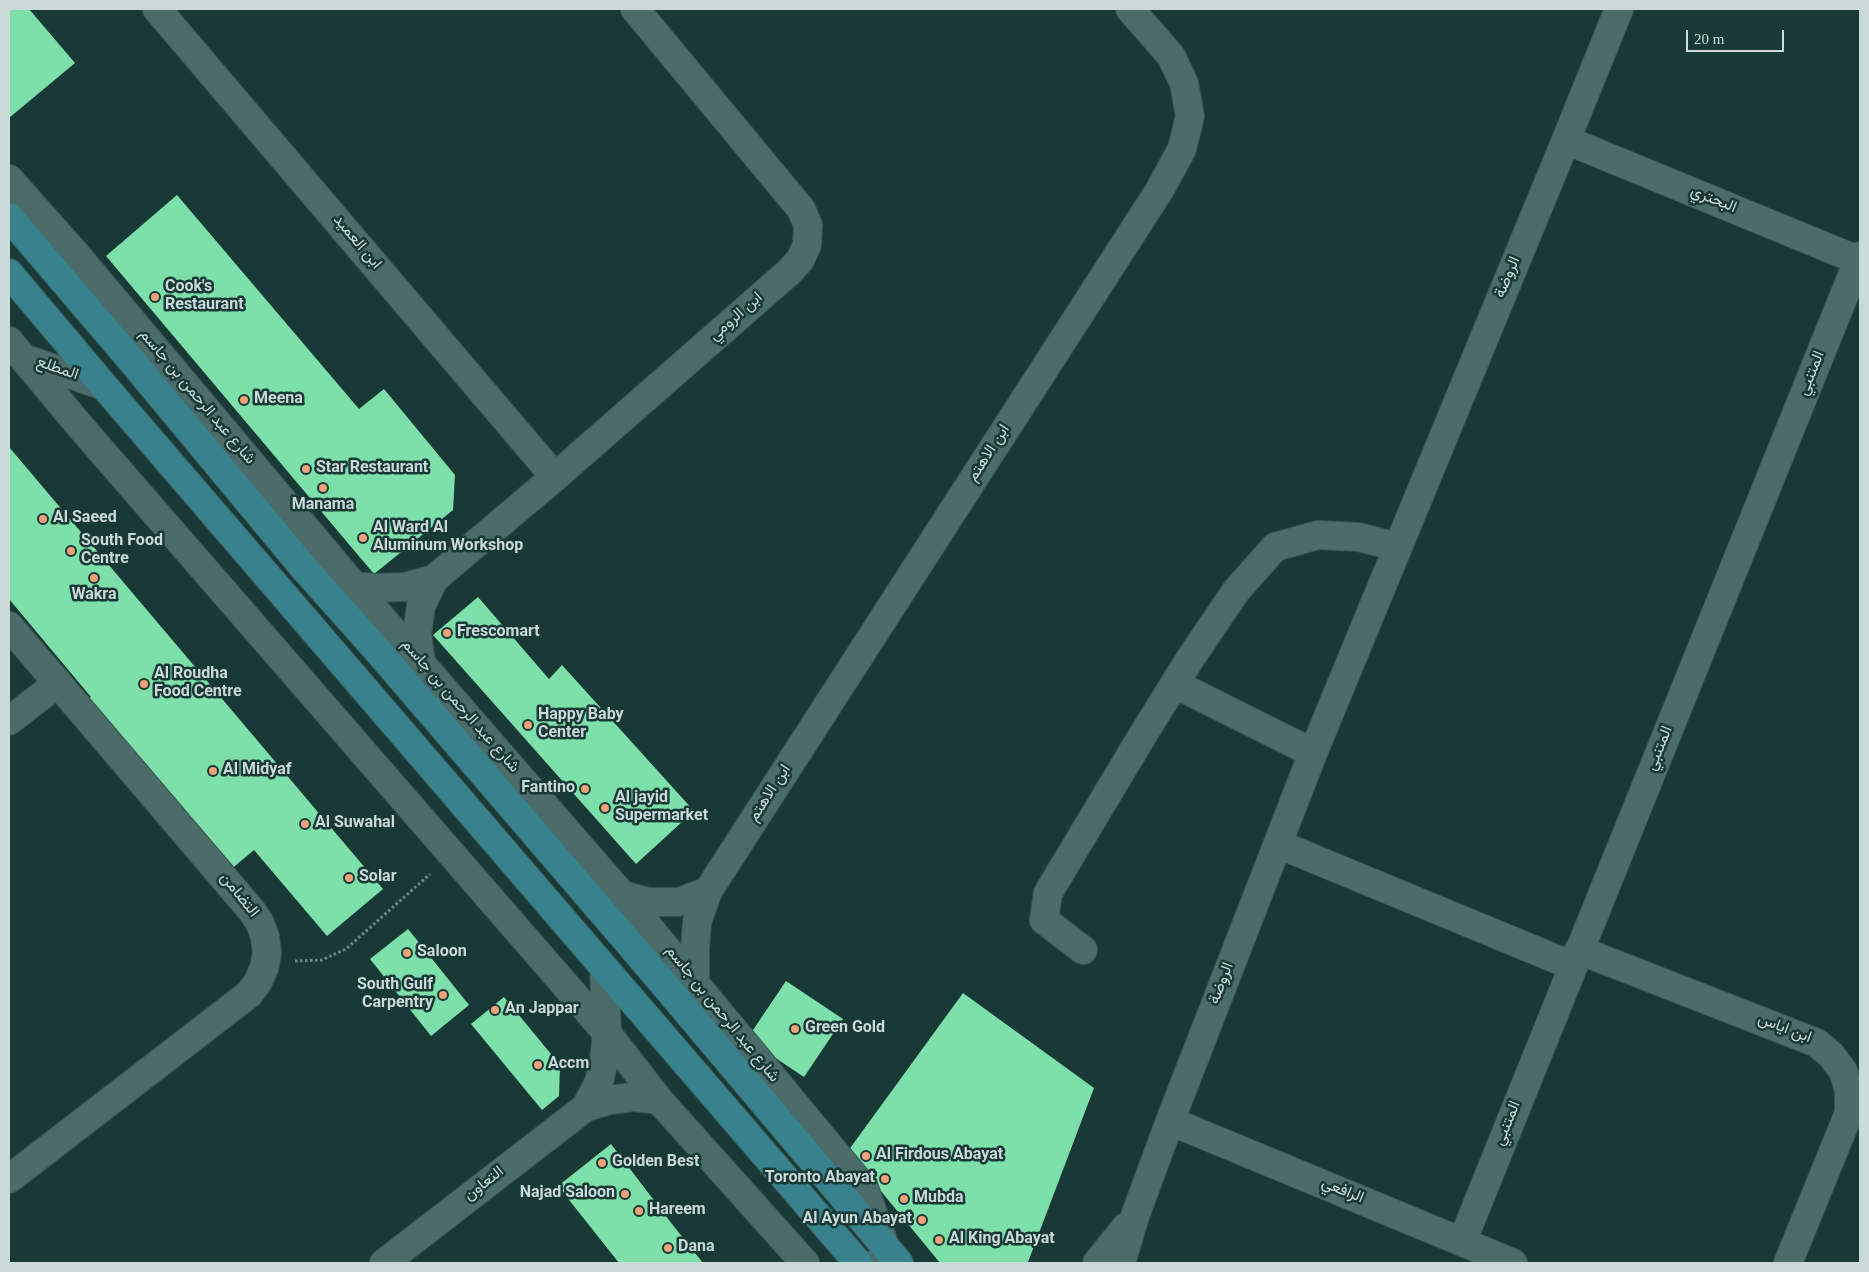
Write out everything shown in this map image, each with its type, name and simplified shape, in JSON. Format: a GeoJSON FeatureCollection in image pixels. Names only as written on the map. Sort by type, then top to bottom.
{"type":"FeatureCollection","features":[{"type":"Feature","properties":{"kind":"main road","name":"شارع عبد الرحمن بن جاسم"},"geometry":{"type":"LineString","coordinates":[[9,217],[303,567],[378,650],[640,956],[887,1258]]}},
{"type":"Feature","properties":{"kind":"main road"},"geometry":{"type":"LineString","coordinates":[[9,273],[858,1263]]}},
{"type":"Feature","properties":{"kind":"street","name":"ابن العميد"},"geometry":{"type":"LineString","coordinates":[[157,9],[555,476]]}},
{"type":"Feature","properties":{"kind":"street","name":"ابن الرومي"},"geometry":{"type":"LineString","coordinates":[[421,663],[417,634],[421,606],[434,579],[789,272],[800,260],[807,245],[808,225],[801,208],[635,9]]}},
{"type":"Feature","properties":{"kind":"street","name":"ابن الاهتم"},"geometry":{"type":"LineString","coordinates":[[695,983],[697,922],[708,891],[1159,191],[1182,149],[1190,116],[1184,84],[1171,56],[1130,9]]}},
{"type":"Feature","properties":{"kind":"street","name":"الروضة"},"geometry":{"type":"LineString","coordinates":[[1121,1263],[1135,1216],[1170,1121],[1313,753],[1619,9]]}},
{"type":"Feature","properties":{"kind":"street","name":"البحتري"},"geometry":{"type":"LineString","coordinates":[[1566,140],[1860,259]]}},
{"type":"Feature","properties":{"kind":"street","name":"شارع عبد الرحمن بن جاسم"},"geometry":{"type":"LineString","coordinates":[[9,179],[74,252],[354,586],[622,895],[864,1188],[887,1258]]}},
{"type":"Feature","properties":{"kind":"street","name":"المتنبي"},"geometry":{"type":"LineString","coordinates":[[1462,1242],[1860,259]]}},
{"type":"Feature","properties":{"kind":"street"},"geometry":{"type":"LineString","coordinates":[[13,352],[607,1033],[660,1100],[804,1263]]}},
{"type":"Feature","properties":{"kind":"street","name":"المطلع"},"geometry":{"type":"LineString","coordinates":[[13,352],[104,386]]}},
{"type":"Feature","properties":{"kind":"street"},"geometry":{"type":"LineString","coordinates":[[1083,950],[1044,920],[1048,892],[1175,684],[1236,590],[1275,547],[1318,535],[1359,537],[1397,547]]}},
{"type":"Feature","properties":{"kind":"street","name":"ابن الرومي"},"geometry":{"type":"LineString","coordinates":[[303,567],[354,586],[375,588],[405,587],[434,579]]}},
{"type":"Feature","properties":{"kind":"street","name":"التضامن"},"geometry":{"type":"LineString","coordinates":[[9,626],[252,911],[260,923],[266,938],[266,960],[258,982],[249,994],[9,1179]]}},
{"type":"Feature","properties":{"kind":"street"},"geometry":{"type":"LineString","coordinates":[[9,721],[58,683]]}},
{"type":"Feature","properties":{"kind":"street"},"geometry":{"type":"LineString","coordinates":[[1175,684],[1313,753]]}},
{"type":"Feature","properties":{"kind":"street","name":"ابن اياس"},"geometry":{"type":"LineString","coordinates":[[1278,844],[1576,958],[1817,1043],[1831,1055],[1843,1071],[1850,1090],[1849,1113],[1788,1263]]}},
{"type":"Feature","properties":{"kind":"street"},"geometry":{"type":"LineString","coordinates":[[622,895],[648,902],[679,902],[708,891]]}},
{"type":"Feature","properties":{"kind":"street","name":"التعاون"},"geometry":{"type":"LineString","coordinates":[[586,1108],[599,1082],[604,1060],[607,1033],[604,968]]}},
{"type":"Feature","properties":{"kind":"street","name":"التعاون"},"geometry":{"type":"LineString","coordinates":[[384,1263],[586,1108],[610,1100],[634,1097],[660,1100]]}},
{"type":"Feature","properties":{"kind":"street","name":"الرافعي"},"geometry":{"type":"LineString","coordinates":[[1170,1121],[1514,1263]]}},
{"type":"Feature","properties":{"kind":"street","name":"الروضة"},"geometry":{"type":"LineString","coordinates":[[1096,1263],[1135,1216]]}},
{"type":"Feature","properties":{"kind":"path"},"geometry":{"type":"LineString","coordinates":[[266,960],[304,962],[322,960],[346,949],[451,855]]}},
{"type":"Feature","properties":{"kind":"building"},"geometry":{"type":"Polygon","coordinates":[[[9,9],[29,9],[75,63],[9,118],[9,9]]]}},
{"type":"Feature","properties":{"kind":"building"},"geometry":{"type":"Polygon","coordinates":[[[177,195],[359,409],[384,389],[455,475],[453,510],[374,574],[106,256],[177,195]]]}},
{"type":"Feature","properties":{"kind":"building"},"geometry":{"type":"Polygon","coordinates":[[[9,447],[383,889],[327,936],[254,850],[229,871],[85,700],[91,697],[9,599],[9,447]]]}},
{"type":"Feature","properties":{"kind":"building"},"geometry":{"type":"Polygon","coordinates":[[[478,597],[549,679],[562,665],[694,811],[636,864],[433,635],[478,597]]]}},
{"type":"Feature","properties":{"kind":"building"},"geometry":{"type":"Polygon","coordinates":[[[408,929],[469,1005],[431,1036],[370,959],[408,929]]]}},
{"type":"Feature","properties":{"kind":"building","name":"Green Gold"},"geometry":{"type":"Polygon","coordinates":[[[786,981],[843,1019],[804,1077],[747,1039],[786,981]]]}},
{"type":"Feature","properties":{"kind":"building"},"geometry":{"type":"Polygon","coordinates":[[[963,993],[1094,1088],[1028,1262],[1025,1263],[940,1263],[848,1151],[963,993]]]}},
{"type":"Feature","properties":{"kind":"building"},"geometry":{"type":"Polygon","coordinates":[[[504,997],[560,1065],[559,1096],[542,1110],[471,1024],[504,997]]]}},
{"type":"Feature","properties":{"kind":"building"},"geometry":{"type":"Polygon","coordinates":[[[611,1144],[703,1263],[619,1263],[558,1186],[611,1144]]]}},
{"type":"Feature","properties":{"kind":"place","name":"Cook's Restaurant"},"geometry":{"type":"Point","coordinates":[155,297]}},
{"type":"Feature","properties":{"kind":"place","name":"Meena"},"geometry":{"type":"Point","coordinates":[244,400]}},
{"type":"Feature","properties":{"kind":"place","name":"Star Restaurant"},"geometry":{"type":"Point","coordinates":[306,469]}},
{"type":"Feature","properties":{"kind":"place","name":"Manama"},"geometry":{"type":"Point","coordinates":[323,488]}},
{"type":"Feature","properties":{"kind":"place","name":"Al Saeed"},"geometry":{"type":"Point","coordinates":[43,519]}},
{"type":"Feature","properties":{"kind":"place","name":"Al Ward Al Aluminum Workshop"},"geometry":{"type":"Point","coordinates":[363,538]}},
{"type":"Feature","properties":{"kind":"place","name":"South Food Centre"},"geometry":{"type":"Point","coordinates":[71,551]}},
{"type":"Feature","properties":{"kind":"place","name":"Wakra"},"geometry":{"type":"Point","coordinates":[94,578]}},
{"type":"Feature","properties":{"kind":"place","name":"Frescomart"},"geometry":{"type":"Point","coordinates":[447,633]}},
{"type":"Feature","properties":{"kind":"place","name":"Al Roudha Food Centre"},"geometry":{"type":"Point","coordinates":[144,684]}},
{"type":"Feature","properties":{"kind":"place","name":"Happy Baby Center"},"geometry":{"type":"Point","coordinates":[528,725]}},
{"type":"Feature","properties":{"kind":"place","name":"Al Midyaf"},"geometry":{"type":"Point","coordinates":[213,771]}},
{"type":"Feature","properties":{"kind":"place","name":"Fantino"},"geometry":{"type":"Point","coordinates":[585,789]}},
{"type":"Feature","properties":{"kind":"place","name":"Al jayid Supermarket"},"geometry":{"type":"Point","coordinates":[605,808]}},
{"type":"Feature","properties":{"kind":"place","name":"Al Suwahal"},"geometry":{"type":"Point","coordinates":[305,824]}},
{"type":"Feature","properties":{"kind":"place","name":"Solar"},"geometry":{"type":"Point","coordinates":[349,878]}},
{"type":"Feature","properties":{"kind":"place","name":"Saloon"},"geometry":{"type":"Point","coordinates":[407,953]}},
{"type":"Feature","properties":{"kind":"place","name":"South Gulf Carpentry"},"geometry":{"type":"Point","coordinates":[443,995]}},
{"type":"Feature","properties":{"kind":"place","name":"An Jappar"},"geometry":{"type":"Point","coordinates":[495,1010]}},
{"type":"Feature","properties":{"kind":"place","name":"Green Gold"},"geometry":{"type":"Point","coordinates":[795,1029]}},
{"type":"Feature","properties":{"kind":"place","name":"Accm"},"geometry":{"type":"Point","coordinates":[538,1065]}},
{"type":"Feature","properties":{"kind":"place","name":"Al Firdous Abayat"},"geometry":{"type":"Point","coordinates":[866,1156]}},
{"type":"Feature","properties":{"kind":"place","name":"Golden Best"},"geometry":{"type":"Point","coordinates":[602,1163]}},
{"type":"Feature","properties":{"kind":"place","name":"Toronto Abayat"},"geometry":{"type":"Point","coordinates":[885,1179]}},
{"type":"Feature","properties":{"kind":"place","name":"Najad Saloon"},"geometry":{"type":"Point","coordinates":[625,1194]}},
{"type":"Feature","properties":{"kind":"place","name":"Mubda"},"geometry":{"type":"Point","coordinates":[904,1199]}},
{"type":"Feature","properties":{"kind":"place","name":"Hareem"},"geometry":{"type":"Point","coordinates":[639,1211]}},
{"type":"Feature","properties":{"kind":"place","name":"Al Ayun Abayat"},"geometry":{"type":"Point","coordinates":[922,1220]}},
{"type":"Feature","properties":{"kind":"place","name":"Al King Abayat"},"geometry":{"type":"Point","coordinates":[939,1240]}},
{"type":"Feature","properties":{"kind":"place","name":"Dana"},"geometry":{"type":"Point","coordinates":[668,1248]}}]}
